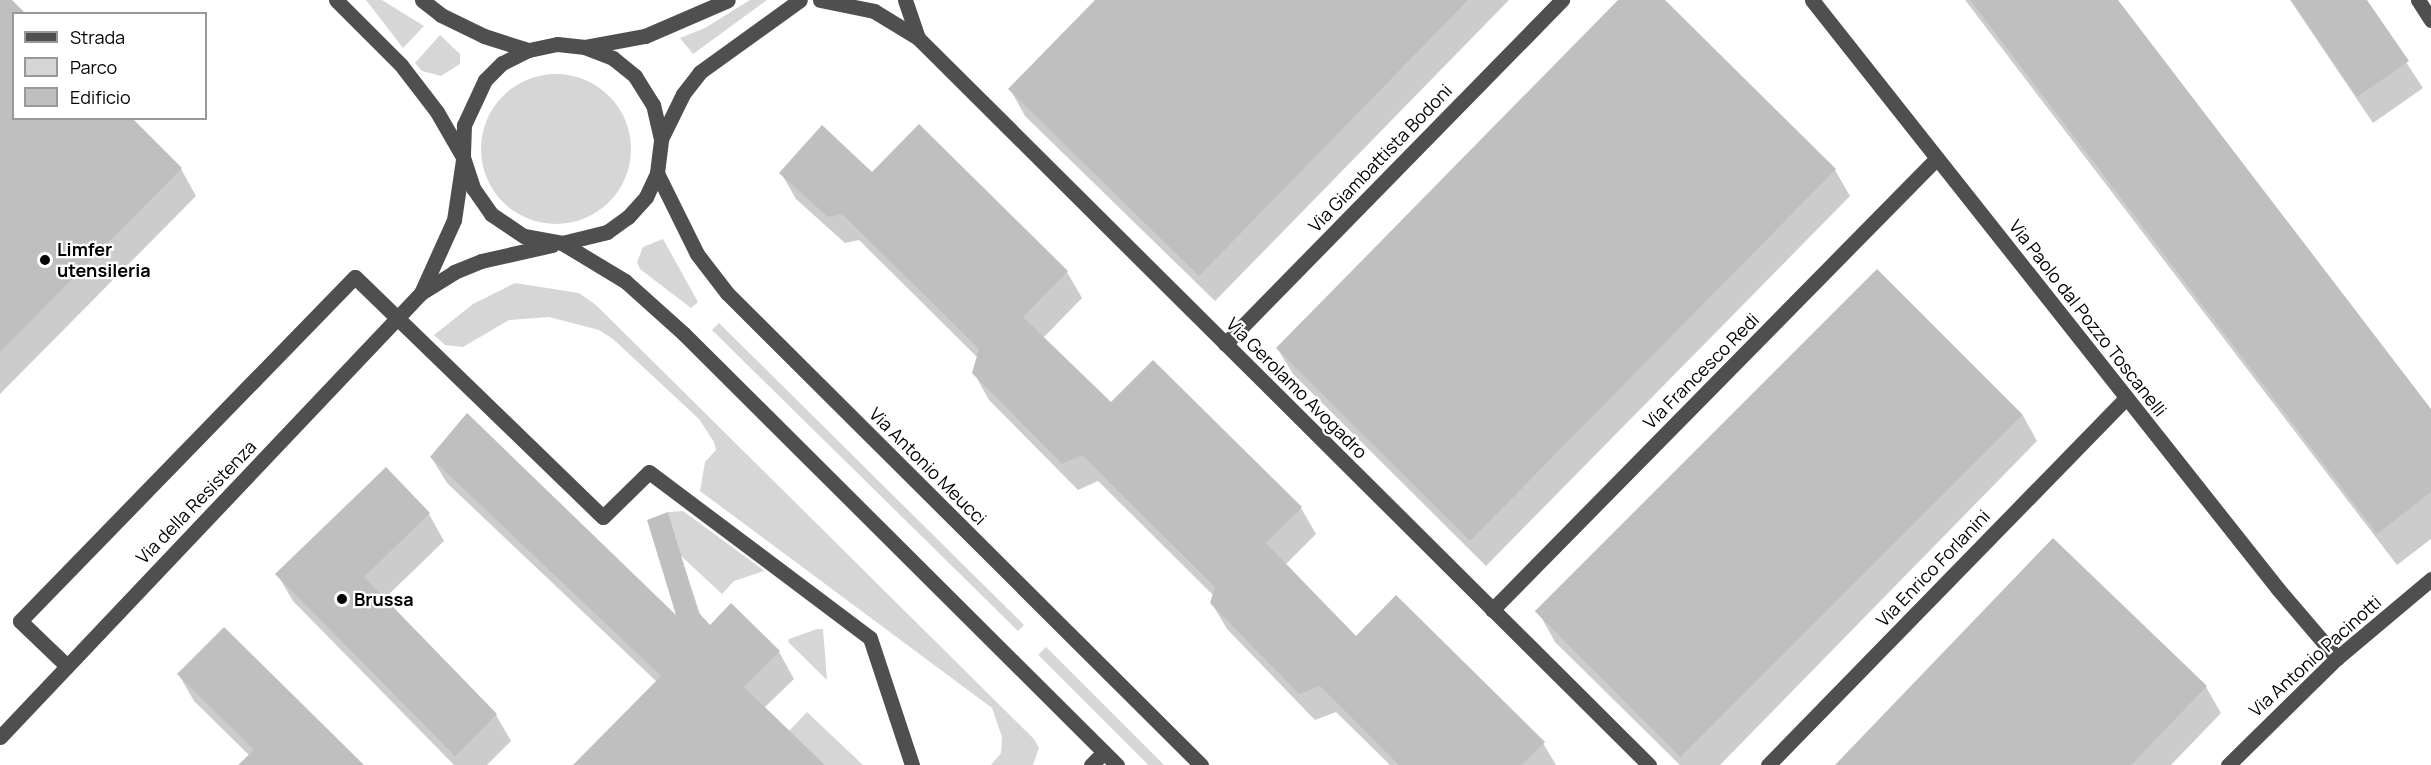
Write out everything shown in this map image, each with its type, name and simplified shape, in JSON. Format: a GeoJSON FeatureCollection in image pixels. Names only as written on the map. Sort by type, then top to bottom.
{"type":"FeatureCollection","features":[{"type":"Feature","properties":{"kind":"street"},"geometry":{"type":"LineString","coordinates":[[336,0],[401,65],[437,112],[463,157],[473,188],[491,214],[524,236],[562,243],[625,281],[684,334],[1117,765]]}},
{"type":"Feature","properties":{"kind":"street"},"geometry":{"type":"LineString","coordinates":[[422,0],[441,15],[484,36],[528,50]]}},
{"type":"Feature","properties":{"kind":"street"},"geometry":{"type":"LineString","coordinates":[[585,47],[645,36],[728,0]]}},
{"type":"Feature","properties":{"kind":"street"},"geometry":{"type":"LineString","coordinates":[[562,243],[606,232],[628,218],[646,197],[657,173],[661,139],[683,94],[700,72],[800,0]]}},
{"type":"Feature","properties":{"kind":"street","name":"Via Gerolamo Avogadro"},"geometry":{"type":"LineString","coordinates":[[820,0],[874,11],[918,38],[1649,765]]}},
{"type":"Feature","properties":{"kind":"street","name":"Via Gerolamo Avogadro"},"geometry":{"type":"LineString","coordinates":[[905,0],[918,38]]}},
{"type":"Feature","properties":{"kind":"street","name":"Via Giambattista Bodoni"},"geometry":{"type":"LineString","coordinates":[[1225,344],[1562,0]]}},
{"type":"Feature","properties":{"kind":"street","name":"Via Paolo dal Pozzo Toscanelli"},"geometry":{"type":"LineString","coordinates":[[1812,0],[2126,398],[2337,658]]}},
{"type":"Feature","properties":{"kind":"street"},"geometry":{"type":"LineString","coordinates":[[2418,0],[2431,20]]}},
{"type":"Feature","properties":{"kind":"street"},"geometry":{"type":"LineString","coordinates":[[463,157],[464,124],[472,101],[485,80],[502,63],[528,50],[557,44],[585,47],[613,58],[635,76],[653,105],[661,139]]}},
{"type":"Feature","properties":{"kind":"street","name":"Via della Resistenza"},"geometry":{"type":"LineString","coordinates":[[421,293],[454,220],[463,157]]}},
{"type":"Feature","properties":{"kind":"street","name":"Via Francesco Redi"},"geometry":{"type":"LineString","coordinates":[[1492,610],[1937,158]]}},
{"type":"Feature","properties":{"kind":"street","name":"Via Antonio Meucci"},"geometry":{"type":"LineString","coordinates":[[657,173],[698,254],[727,293],[1201,765]]}},
{"type":"Feature","properties":{"kind":"street","name":"Via della Resistenza"},"geometry":{"type":"LineString","coordinates":[[0,737],[421,293],[454,272],[481,261],[562,243]]}},
{"type":"Feature","properties":{"kind":"street"},"geometry":{"type":"LineString","coordinates":[[67,666],[20,621],[355,277],[603,517],[649,472],[870,638],[912,765]]}},
{"type":"Feature","properties":{"kind":"street","name":"Via Enrico Forlanini"},"geometry":{"type":"LineString","coordinates":[[1768,765],[2126,398]]}},
{"type":"Feature","properties":{"kind":"street","name":"Via Antonio Pacinotti"},"geometry":{"type":"LineString","coordinates":[[2228,765],[2337,658],[2431,579]]}},
{"type":"Feature","properties":{"kind":"street"},"geometry":{"type":"LineString","coordinates":[[1091,765],[1104,752]]}},
{"type":"Feature","properties":{"kind":"green space"},"geometry":{"type":"Polygon","coordinates":[[[366,0],[382,0],[424,26],[403,48],[366,0]]]}},
{"type":"Feature","properties":{"kind":"green space"},"geometry":{"type":"Polygon","coordinates":[[[750,0],[767,0],[693,54],[680,38],[705,28],[750,0]]]}},
{"type":"Feature","properties":{"kind":"green space"},"geometry":{"type":"Polygon","coordinates":[[[440,35],[460,54],[460,64],[441,76],[422,71],[415,63],[440,35]]]}},
{"type":"Feature","properties":{"kind":"green space"},"geometry":{"type":"Polygon","coordinates":[[[556,74],[585,80],[609,96],[625,120],[631,149],[625,178],[609,202],[585,218],[556,224],[527,218],[503,202],[487,178],[481,149],[487,120],[503,96],[527,80],[556,74]]]}},
{"type":"Feature","properties":{"kind":"green space"},"geometry":{"type":"Polygon","coordinates":[[[663,239],[698,302],[691,308],[640,269],[637,262],[643,247],[663,239]]]}},
{"type":"Feature","properties":{"kind":"green space"},"geometry":{"type":"Polygon","coordinates":[[[515,283],[579,293],[596,305],[1034,739],[1039,748],[1033,765],[991,765],[1001,753],[1002,737],[992,708],[700,491],[705,462],[716,450],[714,442],[699,419],[613,339],[599,330],[549,317],[509,320],[463,347],[445,345],[434,335],[473,304],[515,283]]]}},
{"type":"Feature","properties":{"kind":"green space"},"geometry":{"type":"Polygon","coordinates":[[[719,323],[1024,625],[1018,631],[712,330],[719,323]]]}},
{"type":"Feature","properties":{"kind":"green space"},"geometry":{"type":"Polygon","coordinates":[[[683,511],[764,571],[734,581],[722,594],[680,555],[668,512],[683,511]]]}},
{"type":"Feature","properties":{"kind":"green space"},"geometry":{"type":"Polygon","coordinates":[[[823,629],[827,680],[788,642],[789,639],[823,629]]]}},
{"type":"Feature","properties":{"kind":"green space"},"geometry":{"type":"Polygon","coordinates":[[[1046,647],[1164,765],[1148,765],[1038,655],[1046,647]]]}},
{"type":"Feature","properties":{"kind":"green space"},"geometry":{"type":"Polygon","coordinates":[[[807,712],[863,765],[825,765],[789,731],[807,712]]]}},
{"type":"Feature","properties":{"kind":"building","name":"Limfer utensileria"},"geometry":{"type":"Polygon","coordinates":[[[0,0],[12,0],[24,12],[12,12],[12,120],[134,120],[182,168],[0,352],[0,0]]]}},
{"type":"Feature","properties":{"kind":"building"},"geometry":{"type":"Polygon","coordinates":[[[1095,0],[1468,0],[1199,276],[1008,89],[1095,0]]]}},
{"type":"Feature","properties":{"kind":"building"},"geometry":{"type":"Polygon","coordinates":[[[1618,0],[1665,0],[1836,169],[1470,541],[1276,348],[1618,0]]]}},
{"type":"Feature","properties":{"kind":"building"},"geometry":{"type":"Polygon","coordinates":[[[1970,0],[2118,0],[2431,409],[2431,492],[2377,534],[1970,0]]]}},
{"type":"Feature","properties":{"kind":"building"},"geometry":{"type":"Polygon","coordinates":[[[2291,0],[2367,0],[2409,61],[2357,97],[2291,0]]]}},
{"type":"Feature","properties":{"kind":"building"},"geometry":{"type":"Polygon","coordinates":[[[919,124],[1068,271],[1023,317],[1111,402],[1153,360],[1302,507],[1266,543],[1356,636],[1396,595],[1545,742],[1522,765],[1399,765],[1320,686],[1299,694],[1210,603],[1215,587],[1082,455],[1062,464],[972,373],[979,349],[842,214],[828,217],[779,173],[822,125],[872,172],[919,124]]]}},
{"type":"Feature","properties":{"kind":"building"},"geometry":{"type":"Polygon","coordinates":[[[1877,269],[2023,415],[1680,757],[1535,611],[1877,269]]]}},
{"type":"Feature","properties":{"kind":"building"},"geometry":{"type":"Polygon","coordinates":[[[467,413],[676,615],[647,520],[668,512],[698,612],[710,625],[731,603],[780,651],[744,687],[825,765],[573,765],[661,676],[430,457],[467,413]]]}},
{"type":"Feature","properties":{"kind":"building","name":"Brussa"},"geometry":{"type":"Polygon","coordinates":[[[386,467],[430,513],[364,577],[497,714],[455,756],[275,574],[386,467]]]}},
{"type":"Feature","properties":{"kind":"building"},"geometry":{"type":"Polygon","coordinates":[[[2053,538],[2207,686],[2131,765],[1835,765],[2053,538]]]}},
{"type":"Feature","properties":{"kind":"building"},"geometry":{"type":"Polygon","coordinates":[[[224,627],[364,765],[238,765],[254,750],[177,674],[224,627]]]}},
{"type":"Feature","properties":{"kind":"place","name":"Limfer utensileria"},"geometry":{"type":"Point","coordinates":[45,260]}},
{"type":"Feature","properties":{"kind":"place","name":"Brussa"},"geometry":{"type":"Point","coordinates":[342,599]}}]}
